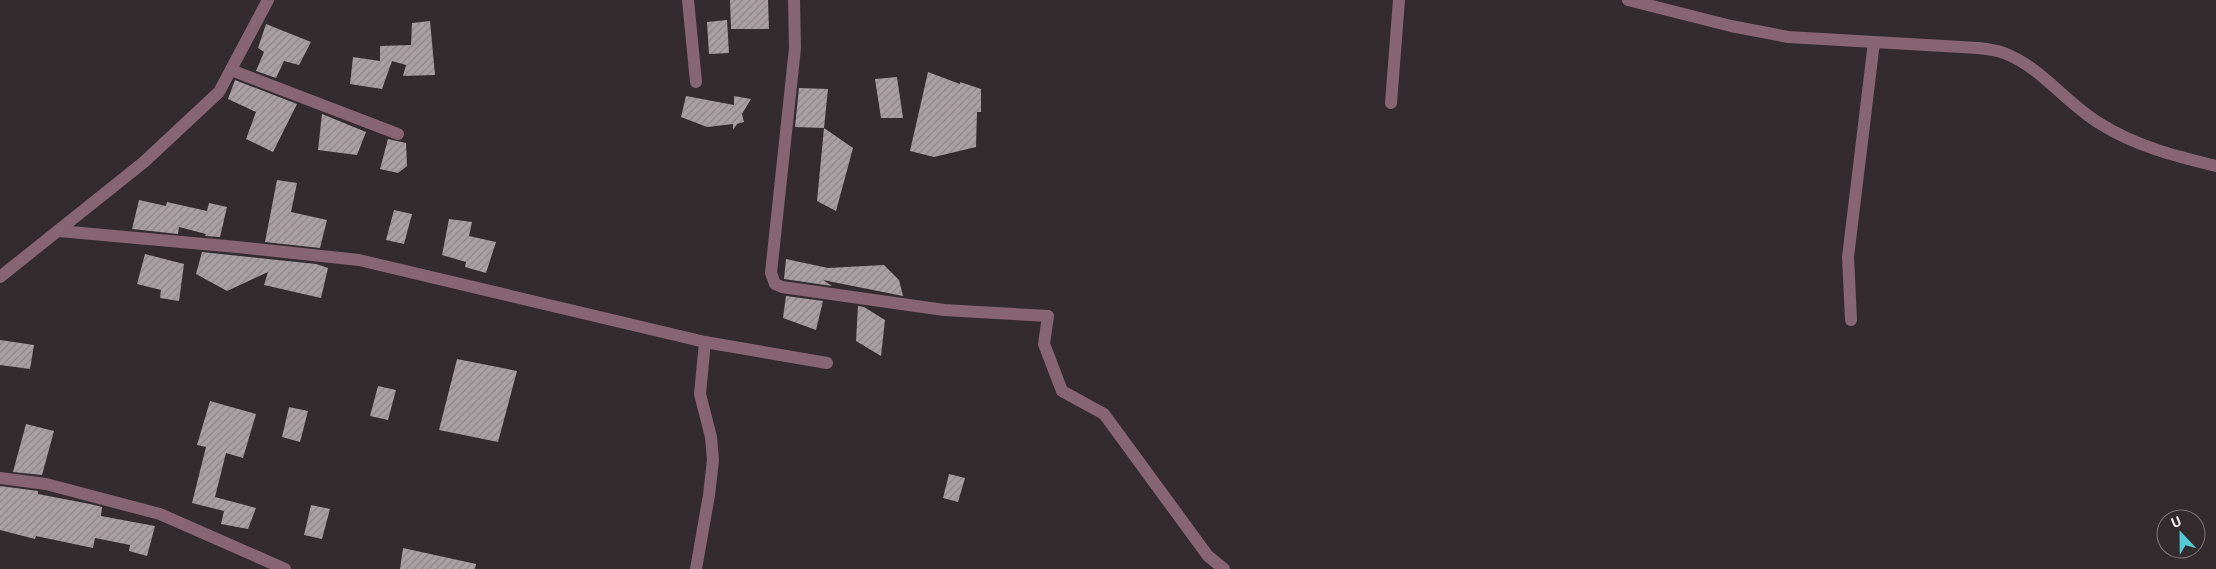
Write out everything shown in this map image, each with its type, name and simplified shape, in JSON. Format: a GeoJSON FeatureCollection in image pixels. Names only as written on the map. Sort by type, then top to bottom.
{"type":"FeatureCollection","features":[{"type":"Feature","properties":{"kind":"street"},"geometry":{"type":"LineString","coordinates":[[0,278],[144,162],[216,95],[268,0]]}},
{"type":"Feature","properties":{"kind":"street"},"geometry":{"type":"LineString","coordinates":[[688,0],[696,82]]}},
{"type":"Feature","properties":{"kind":"street"},"geometry":{"type":"LineString","coordinates":[[794,0],[795,48],[771,273],[775,284],[782,288],[944,310],[1048,316],[1044,344],[1062,391],[1104,414],[1208,556],[1224,569]]}},
{"type":"Feature","properties":{"kind":"street"},"geometry":{"type":"LineString","coordinates":[[1391,103],[1399,0]]}},
{"type":"Feature","properties":{"kind":"street"},"geometry":{"type":"LineString","coordinates":[[1628,0],[1788,38],[1978,48],[2003,53],[2022,62],[2097,122],[2116,133],[2160,152],[2216,166]]}},
{"type":"Feature","properties":{"kind":"street"},"geometry":{"type":"LineString","coordinates":[[1851,320],[1848,257],[1874,42]]}},
{"type":"Feature","properties":{"kind":"street"},"geometry":{"type":"LineString","coordinates":[[231,70],[398,134]]}},
{"type":"Feature","properties":{"kind":"street"},"geometry":{"type":"LineString","coordinates":[[59,231],[237,246],[359,260],[705,342],[827,363]]}},
{"type":"Feature","properties":{"kind":"street"},"geometry":{"type":"LineString","coordinates":[[696,569],[713,460],[711,437],[700,394],[705,342]]}},
{"type":"Feature","properties":{"kind":"street"},"geometry":{"type":"LineString","coordinates":[[0,478],[46,484],[160,514],[284,569]]}},
{"type":"Feature","properties":{"kind":"building"},"geometry":{"type":"Polygon","coordinates":[[[730,0],[768,0],[769,29],[731,29],[730,0]]]}},
{"type":"Feature","properties":{"kind":"building"},"geometry":{"type":"Polygon","coordinates":[[[727,20],[729,53],[709,54],[707,22],[727,20]]]}},
{"type":"Feature","properties":{"kind":"building"},"geometry":{"type":"Polygon","coordinates":[[[430,21],[435,75],[403,76],[406,65],[392,61],[382,89],[350,84],[353,57],[380,61],[380,46],[411,45],[412,23],[430,21]]]}},
{"type":"Feature","properties":{"kind":"building"},"geometry":{"type":"Polygon","coordinates":[[[266,24],[311,42],[299,65],[284,61],[276,78],[256,71],[264,52],[258,48],[266,24]]]}},
{"type":"Feature","properties":{"kind":"building"},"geometry":{"type":"Polygon","coordinates":[[[928,72],[960,84],[960,82],[981,89],[981,112],[977,112],[976,147],[934,157],[910,151],[928,72]]]}},
{"type":"Feature","properties":{"kind":"building"},"geometry":{"type":"Polygon","coordinates":[[[897,77],[903,118],[881,118],[875,79],[897,77]]]}},
{"type":"Feature","properties":{"kind":"building"},"geometry":{"type":"Polygon","coordinates":[[[235,80],[297,104],[273,152],[246,139],[256,112],[228,99],[235,80]]]}},
{"type":"Feature","properties":{"kind":"building"},"geometry":{"type":"Polygon","coordinates":[[[799,88],[828,89],[824,128],[795,127],[799,88]]]}},
{"type":"Feature","properties":{"kind":"building"},"geometry":{"type":"Polygon","coordinates":[[[686,96],[734,105],[734,96],[751,99],[742,114],[744,122],[737,124],[733,130],[733,124],[707,127],[681,117],[686,96]]]}},
{"type":"Feature","properties":{"kind":"building"},"geometry":{"type":"Polygon","coordinates":[[[322,114],[366,132],[357,155],[318,150],[322,114]]]}},
{"type":"Feature","properties":{"kind":"building"},"geometry":{"type":"Polygon","coordinates":[[[824,128],[853,148],[836,211],[817,201],[824,128]]]}},
{"type":"Feature","properties":{"kind":"building"},"geometry":{"type":"Polygon","coordinates":[[[388,139],[406,143],[407,166],[398,173],[380,169],[388,139]]]}},
{"type":"Feature","properties":{"kind":"building"},"geometry":{"type":"Polygon","coordinates":[[[277,180],[297,183],[291,212],[327,220],[320,248],[265,242],[277,180]]]}},
{"type":"Feature","properties":{"kind":"building"},"geometry":{"type":"Polygon","coordinates":[[[139,200],[166,206],[167,202],[207,211],[209,203],[227,207],[220,237],[205,236],[206,234],[179,227],[178,234],[132,229],[139,200]]]}},
{"type":"Feature","properties":{"kind":"building"},"geometry":{"type":"Polygon","coordinates":[[[394,210],[412,214],[404,244],[386,240],[394,210]]]}},
{"type":"Feature","properties":{"kind":"building"},"geometry":{"type":"Polygon","coordinates":[[[449,219],[472,222],[469,236],[496,242],[486,273],[465,267],[466,262],[442,255],[449,219]]]}},
{"type":"Feature","properties":{"kind":"building"},"geometry":{"type":"Polygon","coordinates":[[[202,252],[316,264],[328,268],[321,298],[264,285],[268,272],[227,291],[196,274],[202,252]]]}},
{"type":"Feature","properties":{"kind":"building"},"geometry":{"type":"Polygon","coordinates":[[[145,254],[184,264],[179,301],[160,298],[161,290],[137,284],[145,254]]]}},
{"type":"Feature","properties":{"kind":"building"},"geometry":{"type":"Polygon","coordinates":[[[786,259],[828,268],[884,265],[899,280],[903,296],[823,280],[832,286],[784,279],[786,259]]]}},
{"type":"Feature","properties":{"kind":"building"},"geometry":{"type":"Polygon","coordinates":[[[786,296],[823,301],[816,330],[783,318],[786,296]]]}},
{"type":"Feature","properties":{"kind":"building"},"geometry":{"type":"Polygon","coordinates":[[[858,306],[864,307],[885,320],[881,356],[856,341],[858,306]]]}},
{"type":"Feature","properties":{"kind":"building"},"geometry":{"type":"Polygon","coordinates":[[[0,340],[34,345],[30,369],[0,365],[0,340]]]}},
{"type":"Feature","properties":{"kind":"building"},"geometry":{"type":"Polygon","coordinates":[[[457,359],[517,371],[498,442],[439,430],[457,359]]]}},
{"type":"Feature","properties":{"kind":"building"},"geometry":{"type":"Polygon","coordinates":[[[378,386],[396,390],[388,420],[370,416],[378,386]]]}},
{"type":"Feature","properties":{"kind":"building"},"geometry":{"type":"Polygon","coordinates":[[[210,401],[256,414],[243,458],[226,453],[215,497],[256,508],[248,529],[221,524],[224,511],[192,503],[206,447],[197,445],[210,401]]]}},
{"type":"Feature","properties":{"kind":"building"},"geometry":{"type":"Polygon","coordinates":[[[289,407],[308,411],[300,442],[282,437],[289,407]]]}},
{"type":"Feature","properties":{"kind":"building"},"geometry":{"type":"Polygon","coordinates":[[[26,424],[54,431],[42,475],[13,472],[26,424]]]}},
{"type":"Feature","properties":{"kind":"building"},"geometry":{"type":"Polygon","coordinates":[[[949,474],[965,478],[958,502],[943,498],[949,474]]]}},
{"type":"Feature","properties":{"kind":"building"},"geometry":{"type":"Polygon","coordinates":[[[0,486],[38,491],[38,494],[102,507],[101,516],[155,526],[147,556],[129,551],[130,545],[95,538],[93,548],[36,536],[35,539],[0,530],[0,486]]]}},
{"type":"Feature","properties":{"kind":"building"},"geometry":{"type":"Polygon","coordinates":[[[311,505],[330,509],[322,539],[304,535],[311,505]]]}},
{"type":"Feature","properties":{"kind":"building"},"geometry":{"type":"Polygon","coordinates":[[[403,548],[476,564],[475,569],[400,569],[403,548]]]}}]}
